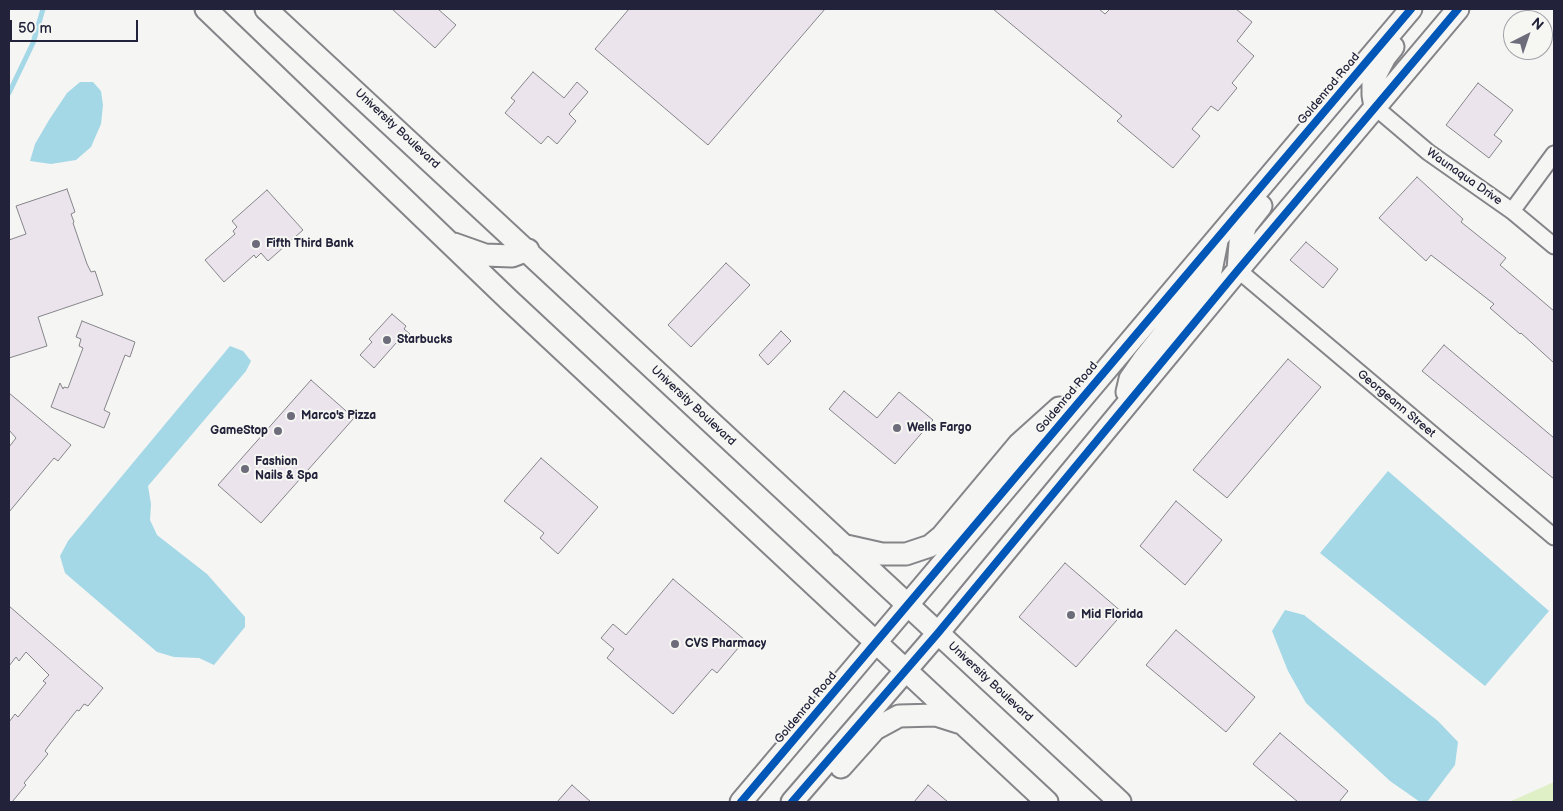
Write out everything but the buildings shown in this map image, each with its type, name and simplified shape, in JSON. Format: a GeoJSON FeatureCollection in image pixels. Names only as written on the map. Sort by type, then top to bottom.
{"type":"FeatureCollection","features":[{"type":"Feature","properties":{"kind":"main road"},"geometry":{"type":"LineString","coordinates":[[206,9],[449,243],[1047,802]]}},
{"type":"Feature","properties":{"kind":"main road","name":"University Boulevard"},"geometry":{"type":"LineString","coordinates":[[266,9],[528,250],[906,605],[1120,802]]}},
{"type":"Feature","properties":{"kind":"main road","name":"Goldenrod Road"},"geometry":{"type":"LineString","coordinates":[[741,802],[1411,9]]}},
{"type":"Feature","properties":{"kind":"main road"},"geometry":{"type":"LineString","coordinates":[[1375,107],[1372,95],[1373,80],[1385,57],[1426,9]]}},
{"type":"Feature","properties":{"kind":"main road"},"geometry":{"type":"LineString","coordinates":[[792,802],[938,633],[1238,270],[1458,9]]}},
{"type":"Feature","properties":{"kind":"main road"},"geometry":{"type":"LineString","coordinates":[[1238,270],[1240,243],[1246,225],[1334,117],[1343,88]]}},
{"type":"Feature","properties":{"kind":"main road"},"geometry":{"type":"LineString","coordinates":[[1121,412],[1130,379],[1210,276],[1218,238]]}},
{"type":"Feature","properties":{"kind":"main road"},"geometry":{"type":"LineString","coordinates":[[449,243],[485,255],[512,256],[528,250]]}},
{"type":"Feature","properties":{"kind":"main road"},"geometry":{"type":"LineString","coordinates":[[842,545],[882,554],[906,554],[930,546],[942,536],[1019,444],[1127,345]]}},
{"type":"Feature","properties":{"kind":"main road"},"geometry":{"type":"LineString","coordinates":[[808,802],[885,722],[899,716],[936,715],[962,723]]}},
{"type":"Feature","properties":{"kind":"street","name":"Waunaqua Drive"},"geometry":{"type":"LineString","coordinates":[[1375,107],[1428,152],[1512,211],[1554,246]]}},
{"type":"Feature","properties":{"kind":"street"},"geometry":{"type":"LineString","coordinates":[[1512,211],[1554,154]]}},
{"type":"Feature","properties":{"kind":"street","name":"Georgeann Street"},"geometry":{"type":"LineString","coordinates":[[1238,270],[1554,537]]}},
{"type":"Feature","properties":{"kind":"green space"},"geometry":{"type":"Polygon","coordinates":[[[1554,782],[1554,802],[1509,802],[1554,782]]]}},
{"type":"Feature","properties":{"kind":"water"},"geometry":{"type":"Polygon","coordinates":[[[80,82],[93,82],[101,91],[103,105],[101,124],[91,147],[76,160],[51,164],[30,161],[35,144],[49,120],[67,93],[80,82]]]}},
{"type":"Feature","properties":{"kind":"water"},"geometry":{"type":"Polygon","coordinates":[[[230,346],[243,351],[251,361],[246,371],[148,486],[151,504],[150,520],[157,535],[207,574],[245,617],[245,627],[214,665],[199,658],[174,657],[157,652],[65,573],[60,556],[68,541],[230,346]]]}},
{"type":"Feature","properties":{"kind":"water"},"geometry":{"type":"Polygon","coordinates":[[[1388,471],[1549,611],[1485,686],[1320,553],[1388,471]]]}},
{"type":"Feature","properties":{"kind":"water"},"geometry":{"type":"Polygon","coordinates":[[[1285,610],[1304,615],[1438,721],[1458,742],[1455,765],[1427,802],[1420,802],[1390,781],[1306,703],[1288,671],[1272,631],[1285,610]]]}},
{"type":"Feature","properties":{"kind":"waterway"},"geometry":{"type":"LineString","coordinates":[[9,93],[33,43],[43,9]]}},
{"type":"Feature","properties":{"kind":"cycle path"},"geometry":{"type":"LineString","coordinates":[[741,802],[1411,9]]}},
{"type":"Feature","properties":{"kind":"cycle path"},"geometry":{"type":"LineString","coordinates":[[792,802],[938,633],[1238,270],[1458,9]]}},
{"type":"Feature","properties":{"kind":"place","name":"Fifth Third Bank"},"geometry":{"type":"Point","coordinates":[256,244]}},
{"type":"Feature","properties":{"kind":"place","name":"Starbucks"},"geometry":{"type":"Point","coordinates":[387,340]}},
{"type":"Feature","properties":{"kind":"place","name":"Marco's Pizza"},"geometry":{"type":"Point","coordinates":[291,416]}},
{"type":"Feature","properties":{"kind":"place","name":"Wells Fargo"},"geometry":{"type":"Point","coordinates":[897,428]}},
{"type":"Feature","properties":{"kind":"place","name":"GameStop"},"geometry":{"type":"Point","coordinates":[278,431]}},
{"type":"Feature","properties":{"kind":"place","name":"Fashion Nails & Spa"},"geometry":{"type":"Point","coordinates":[245,469]}},
{"type":"Feature","properties":{"kind":"place","name":"Mid Florida"},"geometry":{"type":"Point","coordinates":[1071,615]}},
{"type":"Feature","properties":{"kind":"place","name":"CVS Pharmacy"},"geometry":{"type":"Point","coordinates":[675,644]}}]}
